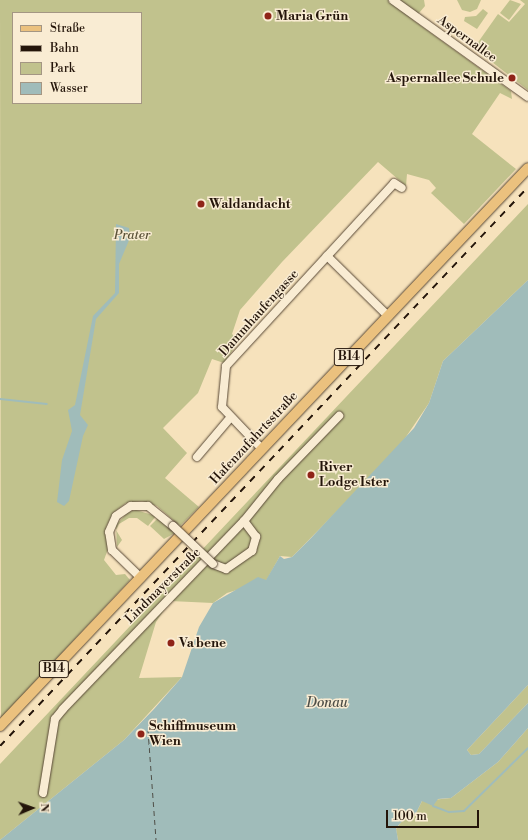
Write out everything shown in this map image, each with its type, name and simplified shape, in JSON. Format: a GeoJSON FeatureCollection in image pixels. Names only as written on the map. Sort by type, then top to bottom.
{"type":"FeatureCollection","features":[{"type":"Feature","properties":{"kind":"main road","name":"Hafenzufahrtsstraße"},"geometry":{"type":"LineString","coordinates":[[0,726],[528,168]]}},
{"type":"Feature","properties":{"kind":"street","name":"Aspernallee"},"geometry":{"type":"LineString","coordinates":[[393,0],[528,97]]}},
{"type":"Feature","properties":{"kind":"street","name":"Dammhaufengasse"},"geometry":{"type":"LineString","coordinates":[[262,449],[230,418],[222,407],[226,366],[394,183],[402,188]]}},
{"type":"Feature","properties":{"kind":"street"},"geometry":{"type":"LineString","coordinates":[[327,256],[388,316]]}},
{"type":"Feature","properties":{"kind":"street","name":"Lindmayerstraße"},"geometry":{"type":"LineString","coordinates":[[43,793],[55,719],[142,624],[244,521],[278,479],[339,416]]}},
{"type":"Feature","properties":{"kind":"street"},"geometry":{"type":"LineString","coordinates":[[197,457],[230,418]]}},
{"type":"Feature","properties":{"kind":"street"},"geometry":{"type":"LineString","coordinates":[[141,578],[112,550],[108,532],[113,520],[122,509],[140,505],[154,509],[213,564],[226,569],[252,551],[256,537],[244,521]]}},
{"type":"Feature","properties":{"kind":"green space","name":"Prater"},"geometry":{"type":"Polygon","coordinates":[[[0,0],[424,0],[425,6],[413,20],[511,91],[512,99],[500,93],[472,134],[516,169],[464,224],[431,193],[436,188],[429,180],[407,174],[406,186],[378,162],[282,262],[240,310],[232,334],[239,341],[224,363],[212,359],[198,393],[163,428],[187,453],[165,478],[199,507],[180,526],[157,506],[142,501],[126,503],[113,513],[106,527],[108,549],[104,560],[116,575],[125,574],[130,580],[1,718],[0,0]]]}},
{"type":"Feature","properties":{"kind":"green space"},"geometry":{"type":"Polygon","coordinates":[[[457,0],[481,0],[477,9],[470,12],[462,10],[457,0]]]}},
{"type":"Feature","properties":{"kind":"green space"},"geometry":{"type":"Polygon","coordinates":[[[510,0],[521,4],[509,20],[500,13],[510,0]]]}},
{"type":"Feature","properties":{"kind":"green space"},"geometry":{"type":"Polygon","coordinates":[[[520,0],[528,0],[528,90],[474,48],[498,14],[509,22],[525,4],[520,0]]]}},
{"type":"Feature","properties":{"kind":"green space"},"geometry":{"type":"Polygon","coordinates":[[[483,9],[488,13],[477,29],[464,21],[465,17],[476,16],[483,9]]]}},
{"type":"Feature","properties":{"kind":"green space"},"geometry":{"type":"Polygon","coordinates":[[[528,204],[528,280],[443,361],[429,403],[397,450],[292,557],[280,556],[266,581],[227,593],[213,603],[170,601],[156,622],[139,678],[182,677],[124,740],[0,840],[0,764],[528,204]]]}},
{"type":"Feature","properties":{"kind":"green space"},"geometry":{"type":"Polygon","coordinates":[[[136,510],[156,516],[148,526],[137,518],[129,518],[119,524],[116,530],[116,525],[128,512],[136,510]]]}},
{"type":"Feature","properties":{"kind":"green space"},"geometry":{"type":"Polygon","coordinates":[[[158,518],[175,533],[164,539],[150,526],[158,518]]]}},
{"type":"Feature","properties":{"kind":"green space"},"geometry":{"type":"Polygon","coordinates":[[[116,530],[122,540],[117,547],[116,530]]]}},
{"type":"Feature","properties":{"kind":"green space"},"geometry":{"type":"Polygon","coordinates":[[[528,685],[528,703],[479,754],[471,755],[467,750],[528,685]]]}},
{"type":"Feature","properties":{"kind":"green space"},"geometry":{"type":"Polygon","coordinates":[[[528,728],[528,840],[398,840],[396,829],[405,817],[416,813],[422,801],[451,798],[498,762],[528,728]]]}},
{"type":"Feature","properties":{"kind":"water"},"geometry":{"type":"Polygon","coordinates":[[[116,224],[129,228],[130,238],[119,264],[119,293],[96,319],[80,415],[88,425],[83,436],[69,501],[64,506],[57,502],[62,460],[72,431],[68,410],[75,405],[93,316],[115,293],[116,224]]]}},
{"type":"Feature","properties":{"kind":"water","name":"Donau"},"geometry":{"type":"Polygon","coordinates":[[[528,280],[528,685],[467,750],[471,755],[479,754],[528,703],[528,728],[498,762],[451,798],[438,799],[433,806],[422,801],[416,813],[405,818],[396,828],[398,840],[0,840],[124,740],[154,709],[182,677],[199,627],[213,603],[258,577],[266,580],[280,556],[284,559],[292,557],[312,537],[414,428],[429,403],[443,361],[528,280]]]}},
{"type":"Feature","properties":{"kind":"waterway"},"geometry":{"type":"LineString","coordinates":[[0,399],[47,404]]}},
{"type":"Feature","properties":{"kind":"waterway"},"geometry":{"type":"LineString","coordinates":[[433,806],[449,812],[464,811],[528,748]]}},
{"type":"Feature","properties":{"kind":"ferry route"},"geometry":{"type":"LineString","coordinates":[[148,730],[156,840]]}},
{"type":"Feature","properties":{"kind":"railway"},"geometry":{"type":"LineString","coordinates":[[0,746],[528,187]]}},
{"type":"Feature","properties":{"kind":"place","name":"Maria Grün"},"geometry":{"type":"Point","coordinates":[268,16]}},
{"type":"Feature","properties":{"kind":"place","name":"Aspernallee Schule"},"geometry":{"type":"Point","coordinates":[512,78]}},
{"type":"Feature","properties":{"kind":"place","name":"Waldandacht"},"geometry":{"type":"Point","coordinates":[201,204]}},
{"type":"Feature","properties":{"kind":"place","name":"River Lodge Ister"},"geometry":{"type":"Point","coordinates":[311,475]}},
{"type":"Feature","properties":{"kind":"place","name":"Va bene"},"geometry":{"type":"Point","coordinates":[171,643]}},
{"type":"Feature","properties":{"kind":"place","name":"Schiffmuseum Wien"},"geometry":{"type":"Point","coordinates":[141,734]}}]}
